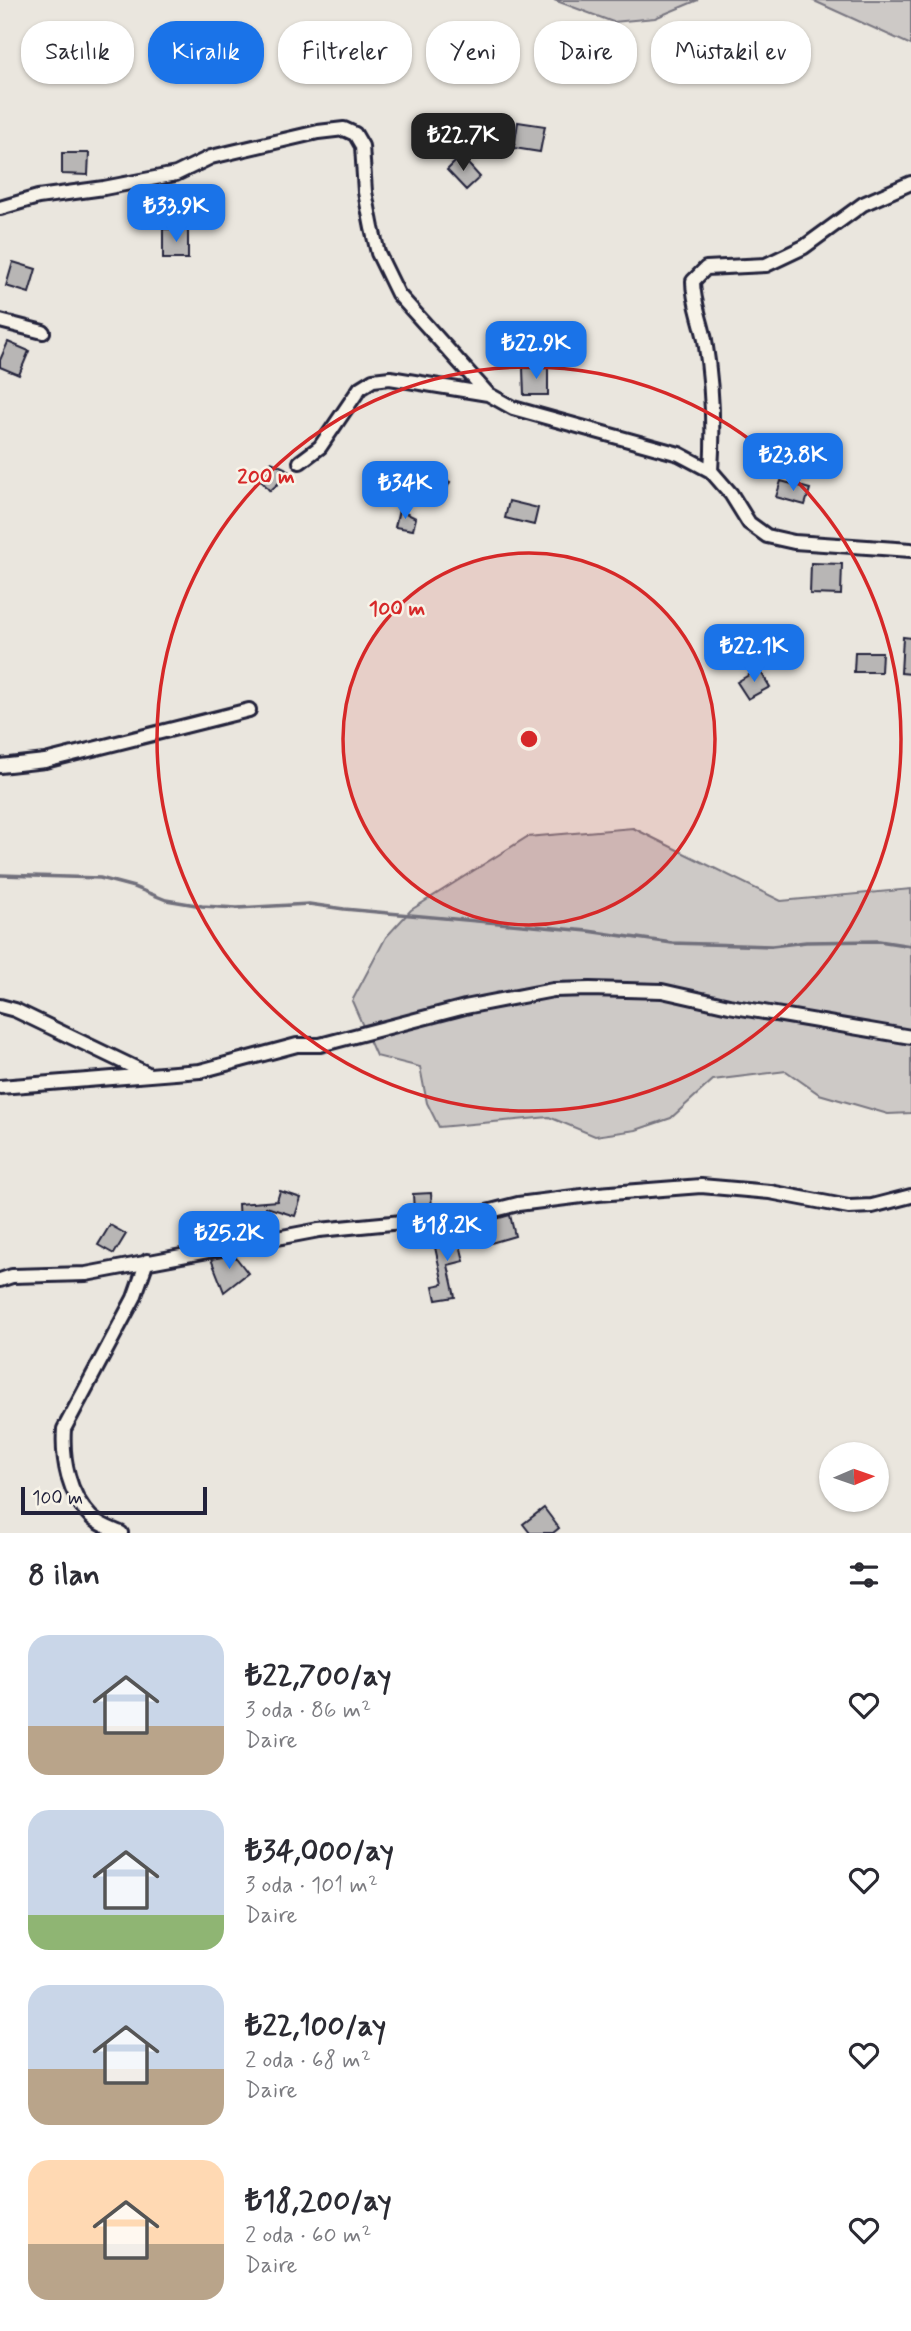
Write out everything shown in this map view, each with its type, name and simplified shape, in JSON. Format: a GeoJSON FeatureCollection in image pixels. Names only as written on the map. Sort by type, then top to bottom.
{"type":"FeatureCollection","features":[{"type":"Feature","properties":{"kind":"street"},"geometry":{"type":"LineString","coordinates":[[0,208],[38,197],[176,174],[211,157],[318,132],[344,129],[355,134],[362,146],[365,192],[378,253],[398,294],[488,394],[513,408],[678,454],[711,471],[749,523],[767,536],[794,542],[911,550]]}},
{"type":"Feature","properties":{"kind":"street"},"geometry":{"type":"LineString","coordinates":[[711,471],[712,391],[704,337],[693,297],[693,281],[706,268],[766,265],[804,247],[863,204],[911,183]]}},
{"type":"Feature","properties":{"kind":"street"},"geometry":{"type":"LineString","coordinates":[[0,321],[43,332]]}},
{"type":"Feature","properties":{"kind":"street"},"geometry":{"type":"LineString","coordinates":[[300,462],[320,446],[360,388],[373,380],[390,378],[488,394]]}},
{"type":"Feature","properties":{"kind":"street"},"geometry":{"type":"LineString","coordinates":[[0,766],[45,761],[249,710]]}},
{"type":"Feature","properties":{"kind":"street"},"geometry":{"type":"LineString","coordinates":[[0,1087],[200,1071],[297,1045],[320,1045],[465,1007],[553,990],[662,991],[729,1006],[911,1037]]}},
{"type":"Feature","properties":{"kind":"street"},"geometry":{"type":"LineString","coordinates":[[0,1006],[15,1010],[148,1074]]}},
{"type":"Feature","properties":{"kind":"street"},"geometry":{"type":"LineString","coordinates":[[0,1280],[12,1276],[86,1274],[319,1230],[475,1215],[518,1204],[598,1194],[701,1186],[770,1192],[849,1207],[872,1206],[911,1196]]}},
{"type":"Feature","properties":{"kind":"street"},"geometry":{"type":"LineString","coordinates":[[121,1533],[92,1518],[74,1494],[62,1453],[64,1429],[134,1298],[147,1261]]}},
{"type":"Feature","properties":{"kind":"shaded area"},"geometry":{"type":"Polygon","coordinates":[[[554,0],[698,0],[655,18],[610,21],[554,0]]]}},
{"type":"Feature","properties":{"kind":"shaded area"},"geometry":{"type":"Polygon","coordinates":[[[812,0],[911,0],[911,45],[812,0]]]}},
{"type":"Feature","properties":{"kind":"shaded area"},"geometry":{"type":"Polygon","coordinates":[[[633,828],[781,901],[911,889],[911,1113],[888,1114],[819,1094],[786,1071],[713,1080],[671,1118],[636,1130],[595,1136],[549,1117],[439,1127],[427,1103],[420,1067],[376,1056],[352,1001],[386,937],[411,910],[527,837],[633,828]]]}},
{"type":"Feature","properties":{"kind":"building"},"geometry":{"type":"Polygon","coordinates":[[[518,122],[545,126],[540,152],[514,148],[518,122]]]}},
{"type":"Feature","properties":{"kind":"building"},"geometry":{"type":"Polygon","coordinates":[[[62,153],[89,153],[88,175],[62,174],[62,153]]]}},
{"type":"Feature","properties":{"kind":"building"},"geometry":{"type":"Polygon","coordinates":[[[461,156],[480,177],[466,190],[447,170],[461,156]]]}},
{"type":"Feature","properties":{"kind":"building"},"geometry":{"type":"Polygon","coordinates":[[[163,229],[188,229],[188,259],[163,259],[163,229]]]}},
{"type":"Feature","properties":{"kind":"building"},"geometry":{"type":"Polygon","coordinates":[[[13,262],[36,269],[29,293],[6,286],[13,262]]]}},
{"type":"Feature","properties":{"kind":"building"},"geometry":{"type":"Polygon","coordinates":[[[8,342],[29,351],[19,375],[0,367],[0,360],[8,342]]]}},
{"type":"Feature","properties":{"kind":"building"},"geometry":{"type":"Polygon","coordinates":[[[523,368],[548,368],[548,395],[524,395],[523,368]]]}},
{"type":"Feature","properties":{"kind":"building"},"geometry":{"type":"Polygon","coordinates":[[[783,436],[812,437],[811,458],[782,456],[783,436]]]}},
{"type":"Feature","properties":{"kind":"building"},"geometry":{"type":"Polygon","coordinates":[[[271,462],[290,473],[270,491],[257,476],[271,462]]]}},
{"type":"Feature","properties":{"kind":"building"},"geometry":{"type":"Polygon","coordinates":[[[423,469],[450,482],[440,503],[409,498],[423,469]]]}},
{"type":"Feature","properties":{"kind":"building"},"geometry":{"type":"Polygon","coordinates":[[[781,481],[810,489],[805,505],[776,497],[781,481]]]}},
{"type":"Feature","properties":{"kind":"building"},"geometry":{"type":"Polygon","coordinates":[[[509,501],[538,508],[534,525],[505,518],[509,501]]]}},
{"type":"Feature","properties":{"kind":"building"},"geometry":{"type":"Polygon","coordinates":[[[399,510],[416,518],[413,530],[395,527],[399,510]]]}},
{"type":"Feature","properties":{"kind":"building"},"geometry":{"type":"Polygon","coordinates":[[[811,563],[842,564],[841,595],[810,594],[811,563]]]}},
{"type":"Feature","properties":{"kind":"building"},"geometry":{"type":"Polygon","coordinates":[[[903,637],[911,638],[911,674],[901,673],[903,637]]]}},
{"type":"Feature","properties":{"kind":"building"},"geometry":{"type":"Polygon","coordinates":[[[855,652],[882,652],[881,672],[854,672],[855,652]]]}},
{"type":"Feature","properties":{"kind":"building"},"geometry":{"type":"Polygon","coordinates":[[[759,669],[770,687],[748,699],[737,682],[759,669]]]}},
{"type":"Feature","properties":{"kind":"building"},"geometry":{"type":"Polygon","coordinates":[[[280,1191],[301,1198],[295,1216],[266,1207],[267,1221],[239,1223],[238,1204],[277,1201],[280,1191]]]}},
{"type":"Feature","properties":{"kind":"building"},"geometry":{"type":"Polygon","coordinates":[[[431,1193],[432,1210],[414,1212],[413,1194],[431,1193]]]}},
{"type":"Feature","properties":{"kind":"building"},"geometry":{"type":"Polygon","coordinates":[[[510,1215],[515,1236],[491,1243],[485,1222],[510,1215]]]}},
{"type":"Feature","properties":{"kind":"building"},"geometry":{"type":"Polygon","coordinates":[[[110,1225],[126,1234],[114,1254],[98,1245],[110,1225]]]}},
{"type":"Feature","properties":{"kind":"building"},"geometry":{"type":"Polygon","coordinates":[[[457,1232],[464,1261],[448,1265],[455,1297],[436,1300],[433,1286],[443,1284],[433,1238],[457,1232]]]}},
{"type":"Feature","properties":{"kind":"building"},"geometry":{"type":"Polygon","coordinates":[[[234,1255],[248,1273],[224,1292],[211,1259],[234,1255]]]}},
{"type":"Feature","properties":{"kind":"building"},"geometry":{"type":"Polygon","coordinates":[[[544,1508],[559,1528],[553,1533],[530,1533],[523,1524],[544,1508]]]}},
{"type":"Feature","properties":{"kind":"waterway"},"geometry":{"type":"LineString","coordinates":[[0,875],[100,878],[134,887],[166,900],[202,906],[237,908],[309,904],[588,931],[672,943],[772,946],[806,942],[879,941],[911,946]]}}]}
